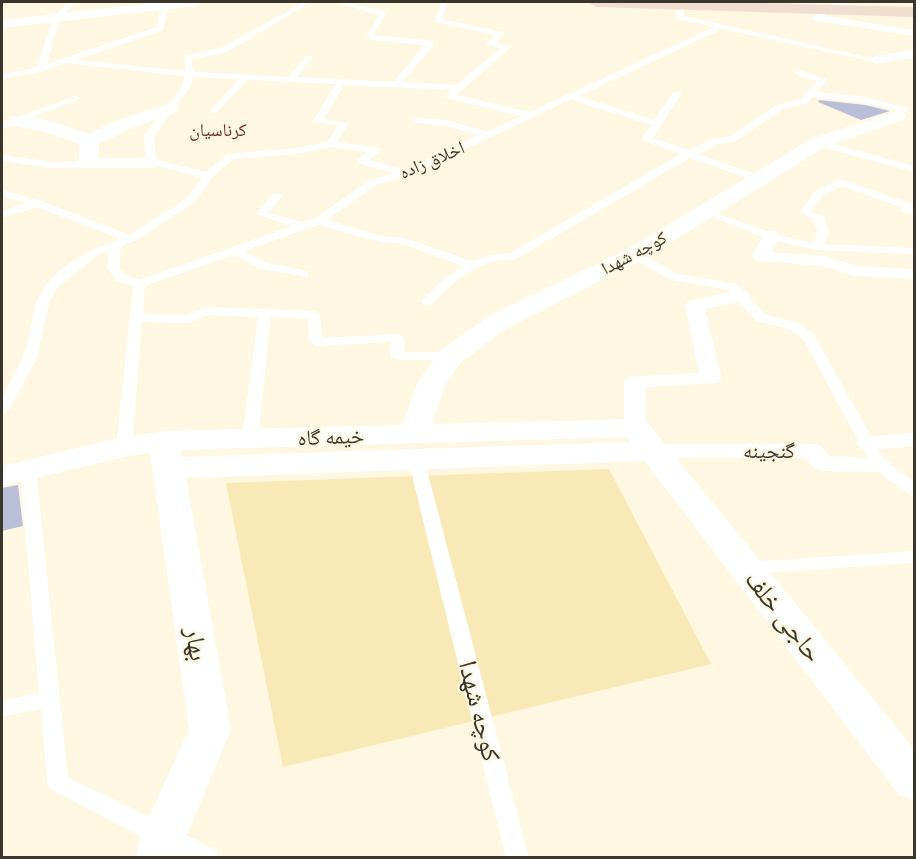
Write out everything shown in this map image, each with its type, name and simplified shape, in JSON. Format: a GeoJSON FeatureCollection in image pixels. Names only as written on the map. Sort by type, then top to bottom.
{"type":"FeatureCollection","features":[{"type":"Feature","properties":{"kind":"main road"},"geometry":{"type":"LineString","coordinates":[[596,2],[834,7],[915,12]]}},
{"type":"Feature","properties":{"kind":"street"},"geometry":{"type":"LineString","coordinates":[[2,24],[195,2]]}},
{"type":"Feature","properties":{"kind":"street"},"geometry":{"type":"LineString","coordinates":[[834,7],[817,18],[915,33]]}},
{"type":"Feature","properties":{"kind":"street"},"geometry":{"type":"LineString","coordinates":[[875,60],[914,54]]}},
{"type":"Feature","properties":{"kind":"street"},"geometry":{"type":"LineString","coordinates":[[10,124],[49,127],[90,141],[120,126],[170,108]]}},
{"type":"Feature","properties":{"kind":"street","name":"کوچه شهدا"},"geometry":{"type":"LineString","coordinates":[[415,447],[432,382],[451,356],[498,322],[634,255],[706,213],[818,142],[908,111]]}},
{"type":"Feature","properties":{"kind":"street"},"geometry":{"type":"LineString","coordinates":[[90,141],[88,164],[151,162]]}},
{"type":"Feature","properties":{"kind":"street"},"geometry":{"type":"LineString","coordinates":[[771,236],[761,256],[824,261],[854,272],[915,274]]}},
{"type":"Feature","properties":{"kind":"street"},"geometry":{"type":"LineString","coordinates":[[167,454],[644,439],[636,381],[711,379],[695,305],[741,296]]}},
{"type":"Feature","properties":{"kind":"street","name":"خیمه گاه"},"geometry":{"type":"LineString","coordinates":[[15,472],[124,447],[167,454],[250,439],[415,447]]}},
{"type":"Feature","properties":{"kind":"street","name":"گنجینه"},"geometry":{"type":"LineString","coordinates":[[644,439],[813,451],[822,463],[879,464]]}},
{"type":"Feature","properties":{"kind":"street","name":"حاجی خلف"},"geometry":{"type":"LineString","coordinates":[[644,439],[915,781]]}},
{"type":"Feature","properties":{"kind":"street"},"geometry":{"type":"LineString","coordinates":[[868,442],[915,439]]}},
{"type":"Feature","properties":{"kind":"street","name":"بهار"},"geometry":{"type":"LineString","coordinates":[[161,848],[210,729],[167,454]]}},
{"type":"Feature","properties":{"kind":"lane"},"geometry":{"type":"LineString","coordinates":[[41,69],[57,17],[73,2]]}},
{"type":"Feature","properties":{"kind":"lane"},"geometry":{"type":"LineString","coordinates":[[208,176],[151,162],[149,136],[186,87],[190,74],[188,58],[224,50],[308,2]]}},
{"type":"Feature","properties":{"kind":"lane"},"geometry":{"type":"LineString","coordinates":[[339,2],[384,15],[368,37],[431,43],[395,85]]}},
{"type":"Feature","properties":{"kind":"lane"},"geometry":{"type":"LineString","coordinates":[[444,2],[438,20],[500,34],[490,44],[507,47],[449,96],[531,115]]}},
{"type":"Feature","properties":{"kind":"lane"},"geometry":{"type":"LineString","coordinates":[[679,4],[680,17],[875,60]]}},
{"type":"Feature","properties":{"kind":"lane"},"geometry":{"type":"LineString","coordinates":[[2,77],[66,62],[160,28],[165,5]]}},
{"type":"Feature","properties":{"kind":"lane","name":"اخلاق زاده"},"geometry":{"type":"LineString","coordinates":[[139,284],[318,221],[374,182],[406,173],[722,26]]}},
{"type":"Feature","properties":{"kind":"lane"},"geometry":{"type":"LineString","coordinates":[[291,80],[308,57]]}},
{"type":"Feature","properties":{"kind":"lane"},"geometry":{"type":"LineString","coordinates":[[66,62],[244,78],[458,88]]}},
{"type":"Feature","properties":{"kind":"lane"},"geometry":{"type":"LineString","coordinates":[[427,302],[440,287],[489,258],[512,257],[689,154],[716,141],[731,140],[780,107],[804,101],[823,81],[798,72]]}},
{"type":"Feature","properties":{"kind":"lane"},"geometry":{"type":"LineString","coordinates":[[215,111],[244,78]]}},
{"type":"Feature","properties":{"kind":"lane"},"geometry":{"type":"LineString","coordinates":[[330,144],[344,124],[318,121],[341,83]]}},
{"type":"Feature","properties":{"kind":"lane"},"geometry":{"type":"LineString","coordinates":[[677,94],[647,139],[760,179]]}},
{"type":"Feature","properties":{"kind":"lane"},"geometry":{"type":"LineString","coordinates":[[810,94],[866,100],[908,111]]}},
{"type":"Feature","properties":{"kind":"lane"},"geometry":{"type":"LineString","coordinates":[[573,97],[656,124]]}},
{"type":"Feature","properties":{"kind":"lane"},"geometry":{"type":"LineString","coordinates":[[10,124],[78,98]]}},
{"type":"Feature","properties":{"kind":"lane"},"geometry":{"type":"LineString","coordinates":[[415,120],[455,125],[489,135]]}},
{"type":"Feature","properties":{"kind":"lane"},"geometry":{"type":"LineString","coordinates":[[818,142],[915,169]]}},
{"type":"Feature","properties":{"kind":"lane"},"geometry":{"type":"LineString","coordinates":[[2,410],[30,358],[44,300],[52,286],[95,252],[131,239],[191,200],[208,176],[230,156],[297,151],[330,144],[376,150],[362,161],[406,173]]}},
{"type":"Feature","properties":{"kind":"lane"},"geometry":{"type":"LineString","coordinates":[[2,158],[52,165],[88,164]]}},
{"type":"Feature","properties":{"kind":"lane"},"geometry":{"type":"LineString","coordinates":[[817,246],[823,231],[818,217],[805,213],[818,194],[840,182],[908,206],[905,210],[915,211]]}},
{"type":"Feature","properties":{"kind":"lane"},"geometry":{"type":"LineString","coordinates":[[2,193],[37,203],[131,239]]}},
{"type":"Feature","properties":{"kind":"lane"},"geometry":{"type":"LineString","coordinates":[[277,196],[261,214],[304,225]]}},
{"type":"Feature","properties":{"kind":"lane"},"geometry":{"type":"LineString","coordinates":[[2,215],[37,203]]}},
{"type":"Feature","properties":{"kind":"lane"},"geometry":{"type":"LineString","coordinates":[[706,213],[771,236],[817,246],[915,251]]}},
{"type":"Feature","properties":{"kind":"lane"},"geometry":{"type":"LineString","coordinates":[[318,221],[380,239],[401,240],[475,266]]}},
{"type":"Feature","properties":{"kind":"lane"},"geometry":{"type":"LineString","coordinates":[[116,244],[113,268],[121,278],[139,284],[124,447]]}},
{"type":"Feature","properties":{"kind":"lane"},"geometry":{"type":"LineString","coordinates":[[234,250],[264,266],[304,274]]}},
{"type":"Feature","properties":{"kind":"lane"},"geometry":{"type":"LineString","coordinates":[[634,255],[675,277],[733,287],[761,318],[794,326],[809,338],[879,464],[915,490]]}},
{"type":"Feature","properties":{"kind":"lane"},"geometry":{"type":"LineString","coordinates":[[136,318],[190,320],[205,311],[314,315],[316,342],[398,338],[397,356],[451,356]]}},
{"type":"Feature","properties":{"kind":"lane"},"geometry":{"type":"LineString","coordinates":[[250,439],[265,312]]}},
{"type":"Feature","properties":{"kind":"lane","name":"کوچه شهدا"},"geometry":{"type":"LineString","coordinates":[[415,447],[518,858]]}},
{"type":"Feature","properties":{"kind":"lane"},"geometry":{"type":"LineString","coordinates":[[15,472],[50,699],[58,782],[161,848],[208,858]]}},
{"type":"Feature","properties":{"kind":"lane"},"geometry":{"type":"LineString","coordinates":[[746,568],[915,557]]}},
{"type":"Feature","properties":{"kind":"lane"},"geometry":{"type":"LineString","coordinates":[[2,709],[50,699]]}},
{"type":"Feature","properties":{"kind":"shaded area"},"geometry":{"type":"Polygon","coordinates":[[[609,469],[711,664],[283,767],[226,483],[609,469]]]}},
{"type":"Feature","properties":{"kind":"building"},"geometry":{"type":"Polygon","coordinates":[[[819,100],[865,105],[890,111],[861,120],[818,102],[819,100]]]}},
{"type":"Feature","properties":{"kind":"building"},"geometry":{"type":"Polygon","coordinates":[[[18,485],[23,526],[2,531],[2,488],[18,485]]]}},
{"type":"Feature","properties":{"kind":"district","name":"کرناسیان"},"geometry":{"type":"Point","coordinates":[218,130]}}]}
